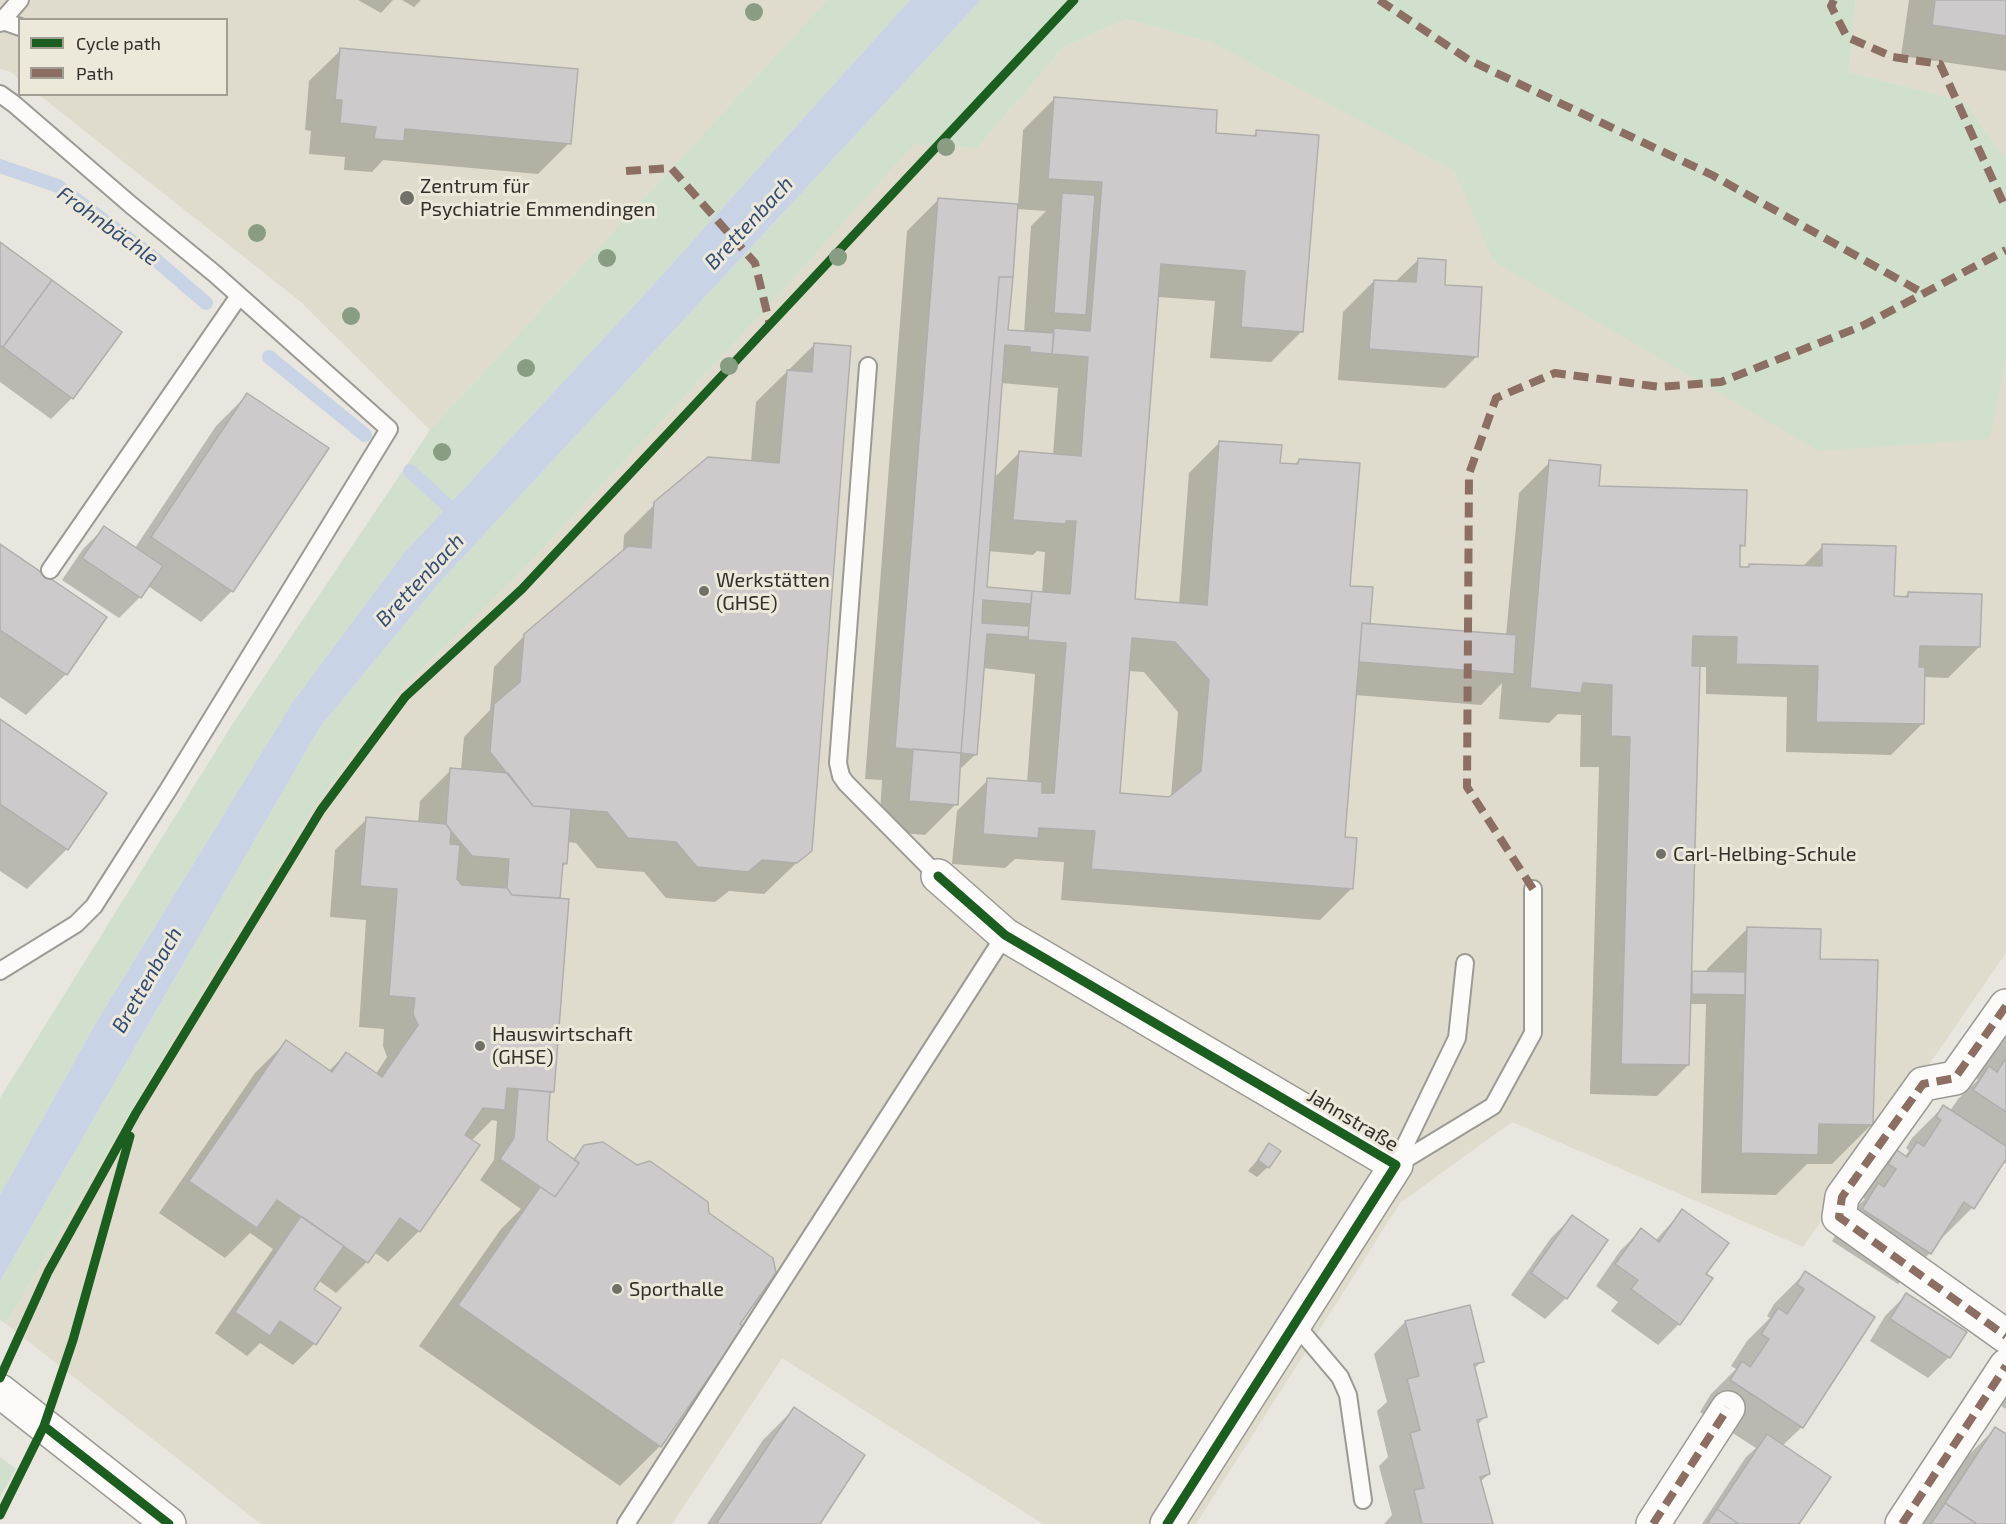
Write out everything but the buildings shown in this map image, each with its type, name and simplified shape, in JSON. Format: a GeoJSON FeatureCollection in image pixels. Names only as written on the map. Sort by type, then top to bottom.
{"type":"FeatureCollection","features":[{"type":"Feature","properties":{"kind":"street","name":"Jahnstraße"},"geometry":{"type":"LineString","coordinates":[[938,876],[1005,935],[1396,1165],[1167,1524]]}},
{"type":"Feature","properties":{"kind":"street"},"geometry":{"type":"LineString","coordinates":[[2006,1006],[1955,1078],[1923,1084],[1842,1197],[1839,1217],[2006,1336]]}},
{"type":"Feature","properties":{"kind":"street"},"geometry":{"type":"LineString","coordinates":[[1902,1524],[2006,1366]]}},
{"type":"Feature","properties":{"kind":"street"},"geometry":{"type":"LineString","coordinates":[[0,1391],[169,1524]]}},
{"type":"Feature","properties":{"kind":"street"},"geometry":{"type":"LineString","coordinates":[[1653,1524],[1728,1408]]}},
{"type":"Feature","properties":{"kind":"lane"},"geometry":{"type":"LineString","coordinates":[[18,26],[1,22],[20,0]]}},
{"type":"Feature","properties":{"kind":"lane"},"geometry":{"type":"LineString","coordinates":[[0,94],[239,296],[389,429],[168,790],[94,906],[76,924],[0,971]]}},
{"type":"Feature","properties":{"kind":"lane"},"geometry":{"type":"LineString","coordinates":[[50,570],[239,296]]}},
{"type":"Feature","properties":{"kind":"lane"},"geometry":{"type":"LineString","coordinates":[[868,366],[838,763],[841,776],[846,783],[938,876]]}},
{"type":"Feature","properties":{"kind":"lane"},"geometry":{"type":"LineString","coordinates":[[1396,1165],[1492,1107],[1533,1033],[1533,888]]}},
{"type":"Feature","properties":{"kind":"lane"},"geometry":{"type":"LineString","coordinates":[[626,1524],[1005,935]]}},
{"type":"Feature","properties":{"kind":"lane"},"geometry":{"type":"LineString","coordinates":[[1396,1165],[1457,1038],[1465,963]]}},
{"type":"Feature","properties":{"kind":"lane"},"geometry":{"type":"LineString","coordinates":[[1295,1324],[1340,1377],[1348,1395],[1363,1500]]}},
{"type":"Feature","properties":{"kind":"shaded area","name":"Zentrum für Psychiatrie Emmendingen"},"geometry":{"type":"Polygon","coordinates":[[[0,0],[827,0],[430,430],[301,302],[40,96],[228,96],[228,18],[18,18],[18,78],[11,72],[0,69],[0,0]]]}},
{"type":"Feature","properties":{"kind":"shaded area"},"geometry":{"type":"Polygon","coordinates":[[[1856,0],[2006,0],[2006,159],[1965,102],[1849,72],[1856,0]]]}},
{"type":"Feature","properties":{"kind":"shaded area"},"geometry":{"type":"Polygon","coordinates":[[[1126,19],[1210,42],[1455,170],[1493,261],[1989,439],[2006,358],[2006,953],[1803,1247],[1512,1122],[1400,1203],[1196,1524],[1043,1524],[782,1358],[672,1524],[261,1524],[6,1324],[231,941],[317,803],[401,689],[516,577],[764,311],[914,143],[977,148],[1064,47],[1126,19]]]}},
{"type":"Feature","properties":{"kind":"green space"},"geometry":{"type":"Polygon","coordinates":[[[827,0],[910,0],[642,297],[403,554],[292,703],[97,1021],[0,1195],[0,1098],[232,725],[430,430],[827,0]]]}},
{"type":"Feature","properties":{"kind":"green space"},"geometry":{"type":"Polygon","coordinates":[[[981,0],[1856,0],[1849,72],[1965,102],[2006,159],[2006,358],[1990,439],[1819,451],[1493,261],[1454,170],[1210,42],[1126,19],[1064,47],[977,148],[914,144],[764,311],[516,577],[401,689],[317,803],[231,941],[6,1324],[0,1320],[0,1281],[320,727],[438,584],[981,0]]]}},
{"type":"Feature","properties":{"kind":"green space"},"geometry":{"type":"Polygon","coordinates":[[[0,1457],[16,1469],[0,1497],[0,1457]]]}},
{"type":"Feature","properties":{"kind":"water","name":"Brettenbach"},"geometry":{"type":"Polygon","coordinates":[[[910,0],[981,0],[438,584],[320,727],[0,1281],[0,1195],[97,1021],[292,703],[403,554],[642,297],[910,0]]]}},
{"type":"Feature","properties":{"kind":"waterway","name":"Frohnbächle"},"geometry":{"type":"LineString","coordinates":[[0,166],[58,186],[149,254],[206,303]]}},
{"type":"Feature","properties":{"kind":"waterway","name":"Frohnbächle"},"geometry":{"type":"LineString","coordinates":[[269,357],[365,435]]}},
{"type":"Feature","properties":{"kind":"waterway","name":"Frohnbächle"},"geometry":{"type":"LineString","coordinates":[[410,471],[461,518]]}},
{"type":"Feature","properties":{"kind":"marked path"},"geometry":{"type":"LineString","coordinates":[[1379,0],[1469,60],[1712,175],[1923,293]]}},
{"type":"Feature","properties":{"kind":"marked path"},"geometry":{"type":"LineString","coordinates":[[1834,0],[1831,6],[1847,37],[1893,57],[1940,64],[2006,209]]}},
{"type":"Feature","properties":{"kind":"marked path"},"geometry":{"type":"LineString","coordinates":[[626,171],[671,168],[755,263],[770,325]]}},
{"type":"Feature","properties":{"kind":"marked path"},"geometry":{"type":"LineString","coordinates":[[1533,889],[1467,787],[1469,474],[1496,398],[1555,373],[1660,387],[1721,382],[1862,326],[2006,250]]}},
{"type":"Feature","properties":{"kind":"marked path"},"geometry":{"type":"LineString","coordinates":[[2006,1006],[1955,1078],[1923,1084],[1842,1197],[1839,1217],[2006,1336]]}},
{"type":"Feature","properties":{"kind":"marked path"},"geometry":{"type":"LineString","coordinates":[[1902,1524],[2006,1366]]}},
{"type":"Feature","properties":{"kind":"marked path"},"geometry":{"type":"LineString","coordinates":[[1653,1524],[1728,1408]]}},
{"type":"Feature","properties":{"kind":"cycle path"},"geometry":{"type":"LineString","coordinates":[[0,1378],[48,1272],[136,1113],[321,810],[405,697],[522,589],[1074,0]]}},
{"type":"Feature","properties":{"kind":"cycle path"},"geometry":{"type":"LineString","coordinates":[[938,876],[1005,935],[1396,1165],[1167,1524]]}},
{"type":"Feature","properties":{"kind":"cycle path"},"geometry":{"type":"LineString","coordinates":[[0,1515],[44,1426],[73,1340],[130,1136]]}},
{"type":"Feature","properties":{"kind":"cycle path"},"geometry":{"type":"LineString","coordinates":[[44,1426],[169,1524]]}},
{"type":"Feature","properties":{"kind":"place","name":"Zentrum für Psychiatrie Emmendingen"},"geometry":{"type":"Point","coordinates":[407,198]}},
{"type":"Feature","properties":{"kind":"place","name":"Werkstätten (GHSE)"},"geometry":{"type":"Point","coordinates":[704,591]}},
{"type":"Feature","properties":{"kind":"place","name":"Carl-Helbing-Schule"},"geometry":{"type":"Point","coordinates":[1661,854]}},
{"type":"Feature","properties":{"kind":"place","name":"Hauswirtschaft (GHSE)"},"geometry":{"type":"Point","coordinates":[480,1046]}},
{"type":"Feature","properties":{"kind":"place","name":"Sporthalle"},"geometry":{"type":"Point","coordinates":[617,1289]}}]}
